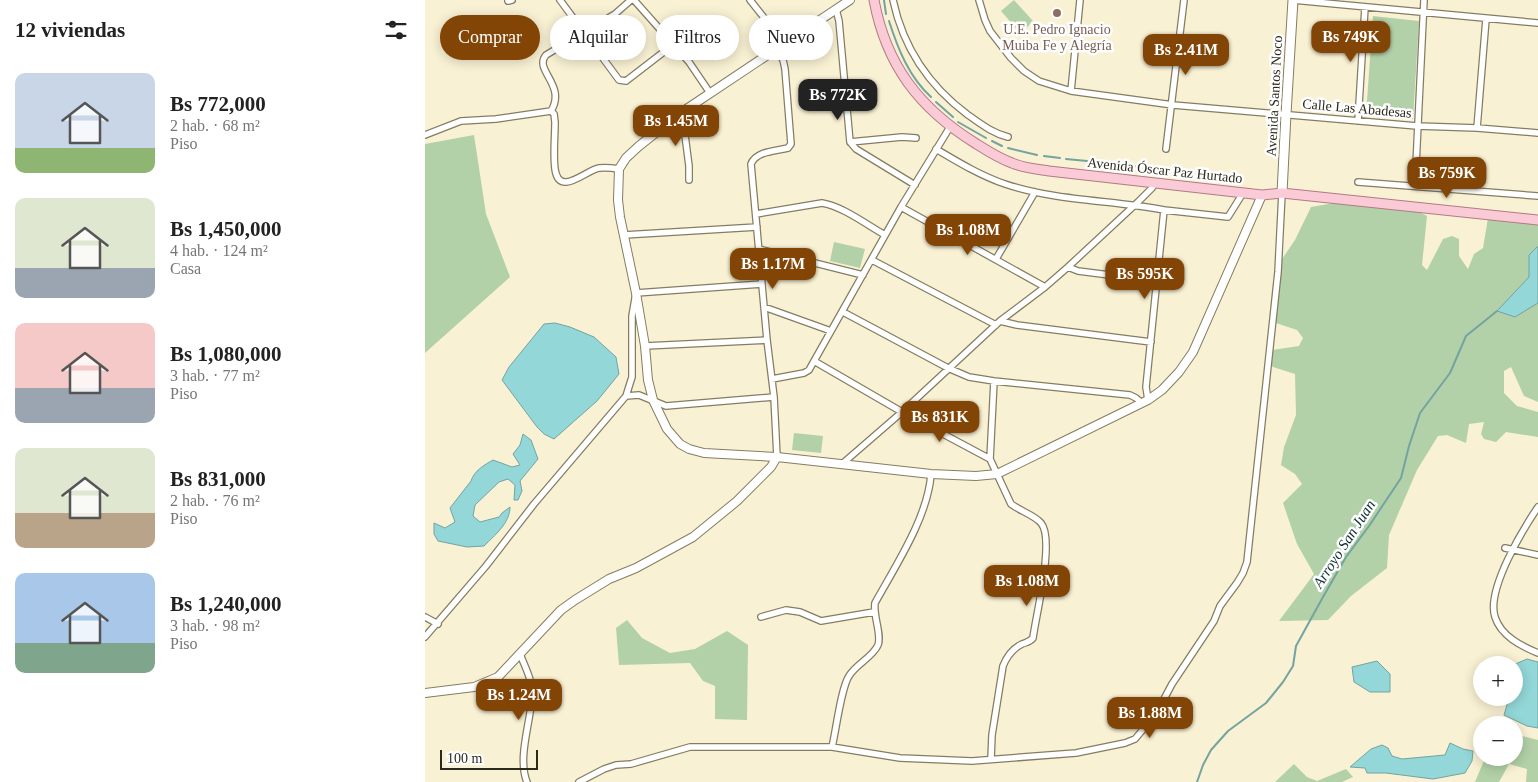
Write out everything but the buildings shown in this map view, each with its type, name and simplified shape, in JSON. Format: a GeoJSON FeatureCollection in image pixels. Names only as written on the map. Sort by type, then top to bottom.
{"type":"FeatureCollection","features":[{"type":"Feature","properties":{"kind":"main road","name":"Avenida Óscar Paz Hurtado"},"geometry":{"type":"LineString","coordinates":[[874,0],[886,42],[899,70],[916,94],[950,127],[1000,158],[1026,168],[1153,186],[1262,195],[1282,193],[1538,220]]}},
{"type":"Feature","properties":{"kind":"main road","name":"Avenida Santos Noco"},"geometry":{"type":"LineString","coordinates":[[1282,193],[1285,114],[1293,0]]}},
{"type":"Feature","properties":{"kind":"street"},"geometry":{"type":"LineString","coordinates":[[560,0],[571,15]]}},
{"type":"Feature","properties":{"kind":"street"},"geometry":{"type":"LineString","coordinates":[[613,15],[632,0],[656,25]]}},
{"type":"Feature","properties":{"kind":"street"},"geometry":{"type":"LineString","coordinates":[[750,0],[762,15]]}},
{"type":"Feature","properties":{"kind":"street"},"geometry":{"type":"LineString","coordinates":[[827,15],[850,0]]}},
{"type":"Feature","properties":{"kind":"street"},"geometry":{"type":"LineString","coordinates":[[893,0],[905,40],[917,62],[941,92],[986,128],[1008,137]]}},
{"type":"Feature","properties":{"kind":"street","name":"Calle Las Abadesas"},"geometry":{"type":"LineString","coordinates":[[979,0],[985,20],[991,31],[1011,58],[1024,71],[1039,80],[1071,91],[1173,105],[1417,126],[1477,128],[1538,134]]}},
{"type":"Feature","properties":{"kind":"street"},"geometry":{"type":"LineString","coordinates":[[1071,91],[1080,0]]}},
{"type":"Feature","properties":{"kind":"street"},"geometry":{"type":"LineString","coordinates":[[1166,149],[1173,105],[1184,0]]}},
{"type":"Feature","properties":{"kind":"street"},"geometry":{"type":"LineString","coordinates":[[1289,0],[1423,14],[1538,23]]}},
{"type":"Feature","properties":{"kind":"street"},"geometry":{"type":"LineString","coordinates":[[1415,186],[1424,0]]}},
{"type":"Feature","properties":{"kind":"street"},"geometry":{"type":"LineString","coordinates":[[1358,121],[1365,7]]}},
{"type":"Feature","properties":{"kind":"street"},"geometry":{"type":"LineString","coordinates":[[836,9],[839,21],[850,142],[856,149],[915,185]]}},
{"type":"Feature","properties":{"kind":"street"},"geometry":{"type":"LineString","coordinates":[[1477,128],[1486,19]]}},
{"type":"Feature","properties":{"kind":"street"},"geometry":{"type":"LineString","coordinates":[[550,53],[543,58],[542,64],[554,87],[556,96],[555,104],[551,111]]}},
{"type":"Feature","properties":{"kind":"street"},"geometry":{"type":"LineString","coordinates":[[604,60],[619,80],[626,81],[656,58]]}},
{"type":"Feature","properties":{"kind":"street"},"geometry":{"type":"LineString","coordinates":[[687,60],[710,93]]}},
{"type":"Feature","properties":{"kind":"street"},"geometry":{"type":"LineString","coordinates":[[760,60],[682,112],[639,146],[626,158],[619,170],[619,200],[624,235],[636,293],[645,346],[648,380],[653,400],[667,429],[680,444],[689,449],[704,453],[777,457],[931,474],[976,476],[997,474],[1145,401],[1162,390],[1179,372],[1193,352],[1262,195]]}},
{"type":"Feature","properties":{"kind":"street"},"geometry":{"type":"LineString","coordinates":[[425,693],[474,687],[498,677],[561,610],[609,579],[636,568],[693,537],[737,501],[771,467],[777,457],[774,397],[751,164],[753,159],[759,155],[788,148],[791,144],[783,60]]}},
{"type":"Feature","properties":{"kind":"street"},"geometry":{"type":"LineString","coordinates":[[425,135],[461,121],[496,119],[551,111]]}},
{"type":"Feature","properties":{"kind":"street"},"geometry":{"type":"LineString","coordinates":[[551,111],[554,114],[555,122],[555,168],[557,176],[561,180],[567,183],[598,168],[619,170]]}},
{"type":"Feature","properties":{"kind":"street"},"geometry":{"type":"LineString","coordinates":[[682,112],[689,180]]}},
{"type":"Feature","properties":{"kind":"street"},"geometry":{"type":"LineString","coordinates":[[772,379],[805,373],[809,370],[901,207],[950,127]]}},
{"type":"Feature","properties":{"kind":"street"},"geometry":{"type":"LineString","coordinates":[[850,142],[902,137],[916,138]]}},
{"type":"Feature","properties":{"kind":"street"},"geometry":{"type":"LineString","coordinates":[[936,149],[983,175],[1005,184],[1065,198],[1137,203],[1164,210],[1228,218],[1243,193]]}},
{"type":"Feature","properties":{"kind":"street"},"geometry":{"type":"LineString","coordinates":[[1358,182],[1538,196]]}},
{"type":"Feature","properties":{"kind":"street"},"geometry":{"type":"LineString","coordinates":[[842,464],[902,412],[998,323],[1045,287],[1153,186]]}},
{"type":"Feature","properties":{"kind":"street"},"geometry":{"type":"LineString","coordinates":[[996,259],[1035,192]]}},
{"type":"Feature","properties":{"kind":"street"},"geometry":{"type":"LineString","coordinates":[[579,782],[616,765],[631,764],[690,747],[832,747],[900,758],[972,761],[1076,753],[1125,743],[1135,739],[1156,714],[1172,684],[1215,621],[1220,606],[1243,573],[1247,562],[1278,272],[1282,193]]}},
{"type":"Feature","properties":{"kind":"street"},"geometry":{"type":"LineString","coordinates":[[756,214],[822,203],[840,210],[885,236]]}},
{"type":"Feature","properties":{"kind":"street"},"geometry":{"type":"LineString","coordinates":[[901,207],[1045,287]]}},
{"type":"Feature","properties":{"kind":"street"},"geometry":{"type":"LineString","coordinates":[[1145,401],[1164,210]]}},
{"type":"Feature","properties":{"kind":"street"},"geometry":{"type":"LineString","coordinates":[[624,235],[757,227]]}},
{"type":"Feature","properties":{"kind":"street"},"geometry":{"type":"LineString","coordinates":[[759,249],[863,275]]}},
{"type":"Feature","properties":{"kind":"street"},"geometry":{"type":"LineString","coordinates":[[872,260],[998,323],[1151,342]]}},
{"type":"Feature","properties":{"kind":"street"},"geometry":{"type":"LineString","coordinates":[[1067,267],[1078,271],[1157,281]]}},
{"type":"Feature","properties":{"kind":"street"},"geometry":{"type":"LineString","coordinates":[[636,293],[762,284]]}},
{"type":"Feature","properties":{"kind":"street"},"geometry":{"type":"LineString","coordinates":[[425,637],[438,624],[534,504],[626,396],[632,377],[633,316],[636,293]]}},
{"type":"Feature","properties":{"kind":"street"},"geometry":{"type":"LineString","coordinates":[[764,307],[831,331]]}},
{"type":"Feature","properties":{"kind":"street"},"geometry":{"type":"LineString","coordinates":[[843,312],[948,368],[969,377],[1130,395],[1145,401]]}},
{"type":"Feature","properties":{"kind":"street"},"geometry":{"type":"LineString","coordinates":[[645,346],[767,340]]}},
{"type":"Feature","properties":{"kind":"street"},"geometry":{"type":"LineString","coordinates":[[814,361],[902,412],[990,459]]}},
{"type":"Feature","properties":{"kind":"street"},"geometry":{"type":"LineString","coordinates":[[991,759],[992,735],[1003,666],[1006,658],[1013,650],[1031,641],[1033,638],[1045,570],[1044,528],[1040,521],[1011,504],[990,459],[994,381]]}},
{"type":"Feature","properties":{"kind":"street"},"geometry":{"type":"LineString","coordinates":[[626,396],[639,395],[666,406],[774,397]]}},
{"type":"Feature","properties":{"kind":"street"},"geometry":{"type":"LineString","coordinates":[[832,747],[845,684],[856,667],[878,645],[879,639],[874,612],[875,603],[924,507],[930,490],[931,474]]}},
{"type":"Feature","properties":{"kind":"street"},"geometry":{"type":"LineString","coordinates":[[1538,507],[1525,525],[1512,549],[1495,592],[1493,604],[1495,617],[1505,633],[1521,647],[1538,653]]}},
{"type":"Feature","properties":{"kind":"street"},"geometry":{"type":"LineString","coordinates":[[1505,548],[1538,555]]}},
{"type":"Feature","properties":{"kind":"street"},"geometry":{"type":"LineString","coordinates":[[761,617],[786,610],[800,612],[821,620],[874,612]]}},
{"type":"Feature","properties":{"kind":"street"},"geometry":{"type":"LineString","coordinates":[[425,617],[438,624]]}},
{"type":"Feature","properties":{"kind":"street"},"geometry":{"type":"LineString","coordinates":[[520,654],[530,680],[532,694],[524,759],[524,776],[527,782]]}},
{"type":"Feature","properties":{"kind":"green space"},"geometry":{"type":"Polygon","coordinates":[[[1014,0],[1033,21],[1021,34],[1001,11],[1014,0]]]}},
{"type":"Feature","properties":{"kind":"green space"},"geometry":{"type":"Polygon","coordinates":[[[1373,16],[1419,21],[1413,119],[1366,115],[1373,16]]]}},
{"type":"Feature","properties":{"kind":"green space"},"geometry":{"type":"Polygon","coordinates":[[[474,135],[486,214],[510,277],[425,353],[425,144],[474,135]]]}},
{"type":"Feature","properties":{"kind":"green space"},"geometry":{"type":"Polygon","coordinates":[[[1340,202],[1419,212],[1427,216],[1422,265],[1427,270],[1443,239],[1452,236],[1459,239],[1459,256],[1468,269],[1474,254],[1483,248],[1488,218],[1538,223],[1538,402],[1524,396],[1511,367],[1504,371],[1504,393],[1517,406],[1538,412],[1538,437],[1506,432],[1496,442],[1484,439],[1481,434],[1484,422],[1469,424],[1466,443],[1447,435],[1438,436],[1417,470],[1389,535],[1387,568],[1351,596],[1328,620],[1279,621],[1314,574],[1297,544],[1283,503],[1302,484],[1295,474],[1281,465],[1284,447],[1296,415],[1295,374],[1270,366],[1272,350],[1299,346],[1303,338],[1297,330],[1273,322],[1272,299],[1278,265],[1295,240],[1311,207],[1340,202]]]}},
{"type":"Feature","properties":{"kind":"green space"},"geometry":{"type":"Polygon","coordinates":[[[834,242],[865,249],[860,268],[830,261],[834,242]]]}},
{"type":"Feature","properties":{"kind":"green space"},"geometry":{"type":"Polygon","coordinates":[[[794,433],[823,436],[821,453],[792,450],[794,433]]]}},
{"type":"Feature","properties":{"kind":"green space"},"geometry":{"type":"Polygon","coordinates":[[[627,620],[642,638],[670,653],[695,649],[727,631],[748,645],[747,720],[715,719],[715,686],[703,681],[690,663],[619,665],[616,628],[627,620]]]}},
{"type":"Feature","properties":{"kind":"green space"},"geometry":{"type":"Polygon","coordinates":[[[1523,736],[1538,740],[1538,782],[1526,782],[1527,769],[1516,766],[1523,766],[1523,736]]]}},
{"type":"Feature","properties":{"kind":"green space"},"geometry":{"type":"Polygon","coordinates":[[[1294,764],[1307,777],[1317,781],[1346,769],[1353,777],[1342,782],[1275,782],[1294,764]]]}},
{"type":"Feature","properties":{"kind":"green space"},"geometry":{"type":"Polygon","coordinates":[[[1482,766],[1508,766],[1499,782],[1475,782],[1482,766]]]}},
{"type":"Feature","properties":{"kind":"water"},"geometry":{"type":"Polygon","coordinates":[[[1538,246],[1538,303],[1515,317],[1497,311],[1529,277],[1529,255],[1538,246]]]}},
{"type":"Feature","properties":{"kind":"water"},"geometry":{"type":"Polygon","coordinates":[[[555,323],[594,337],[616,357],[619,374],[597,401],[554,439],[544,434],[537,427],[502,380],[509,367],[544,324],[555,323]]]}},
{"type":"Feature","properties":{"kind":"water"},"geometry":{"type":"Polygon","coordinates":[[[523,434],[531,440],[538,459],[520,481],[522,491],[518,500],[514,500],[515,485],[508,479],[499,482],[475,505],[473,516],[480,522],[499,517],[510,507],[505,523],[484,546],[467,547],[438,541],[434,534],[434,523],[445,528],[455,522],[450,508],[471,481],[474,474],[493,460],[512,467],[520,465],[513,454],[520,445],[523,434]]]}},
{"type":"Feature","properties":{"kind":"water"},"geometry":{"type":"Polygon","coordinates":[[[1527,659],[1538,662],[1538,728],[1523,724],[1523,716],[1504,715],[1507,706],[1523,706],[1523,661],[1527,659]]]}},
{"type":"Feature","properties":{"kind":"water"},"geometry":{"type":"Polygon","coordinates":[[[1377,661],[1390,674],[1390,692],[1370,692],[1354,682],[1352,667],[1377,661]]]}},
{"type":"Feature","properties":{"kind":"water"},"geometry":{"type":"Polygon","coordinates":[[[1450,743],[1473,751],[1472,761],[1465,773],[1433,779],[1386,773],[1367,773],[1365,768],[1350,767],[1371,749],[1382,745],[1388,748],[1392,756],[1402,759],[1445,755],[1450,743]]]}},
{"type":"Feature","properties":{"kind":"waterway"},"geometry":{"type":"LineString","coordinates":[[884,0],[886,14]]}},
{"type":"Feature","properties":{"kind":"waterway"},"geometry":{"type":"LineString","coordinates":[[889,21],[896,42],[910,72],[931,97]]}},
{"type":"Feature","properties":{"kind":"waterway"},"geometry":{"type":"LineString","coordinates":[[936,102],[953,117]]}},
{"type":"Feature","properties":{"kind":"waterway"},"geometry":{"type":"LineString","coordinates":[[958,122],[986,138]]}},
{"type":"Feature","properties":{"kind":"waterway"},"geometry":{"type":"LineString","coordinates":[[992,141],[1002,146]]}},
{"type":"Feature","properties":{"kind":"waterway"},"geometry":{"type":"LineString","coordinates":[[1008,148],[1037,155]]}},
{"type":"Feature","properties":{"kind":"waterway"},"geometry":{"type":"LineString","coordinates":[[1044,156],[1060,158]]}},
{"type":"Feature","properties":{"kind":"waterway"},"geometry":{"type":"LineString","coordinates":[[1066,159],[1087,161]]}},
{"type":"Feature","properties":{"kind":"waterway"},"geometry":{"type":"LineString","coordinates":[[1094,162],[1140,167]]}},
{"type":"Feature","properties":{"kind":"waterway","name":"Arroyo San Juan"},"geometry":{"type":"LineString","coordinates":[[1197,782],[1211,750],[1228,731],[1266,703],[1283,682],[1293,666],[1296,646],[1346,557],[1401,478],[1420,413],[1450,373],[1466,336],[1497,311]]}},
{"type":"Feature","properties":{"kind":"place","name":"U.E. Pedro Ignacio Muiba Fe y Alegría"},"geometry":{"type":"Point","coordinates":[1057,13]}}]}
